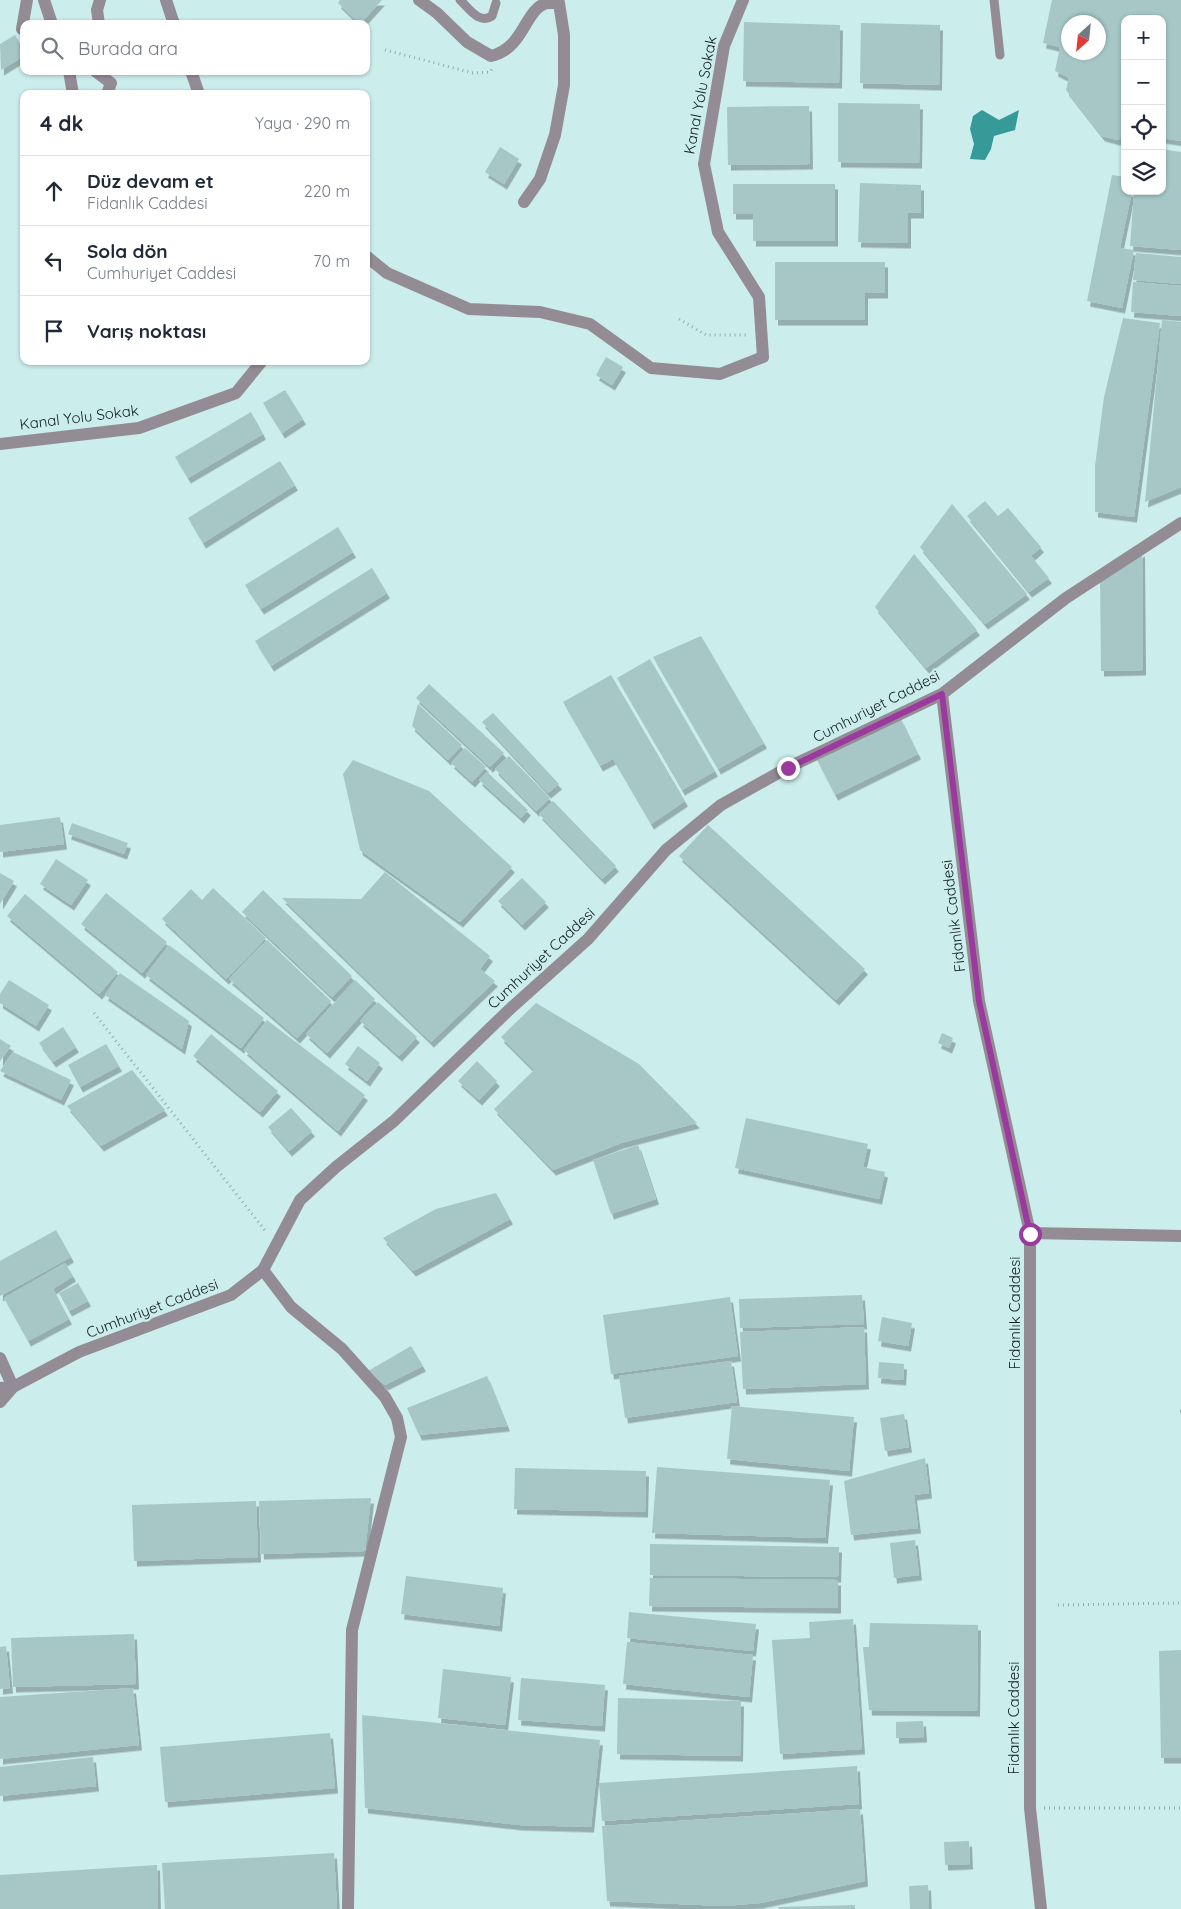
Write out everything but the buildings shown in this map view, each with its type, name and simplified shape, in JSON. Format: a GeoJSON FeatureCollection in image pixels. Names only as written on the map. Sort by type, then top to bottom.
{"type":"FeatureCollection","features":[{"type":"Feature","properties":{"kind":"street"},"geometry":{"type":"LineString","coordinates":[[23,20],[27,0]]}},
{"type":"Feature","properties":{"kind":"street"},"geometry":{"type":"LineString","coordinates":[[44,0],[51,20]]}},
{"type":"Feature","properties":{"kind":"street"},"geometry":{"type":"LineString","coordinates":[[98,20],[97,10],[100,0]]}},
{"type":"Feature","properties":{"kind":"street"},"geometry":{"type":"LineString","coordinates":[[166,0],[173,20]]}},
{"type":"Feature","properties":{"kind":"street"},"geometry":{"type":"LineString","coordinates":[[419,0],[437,13],[467,42],[491,56],[501,54],[511,46],[525,28],[532,13],[546,3],[559,3],[564,35],[564,85],[556,135],[540,180],[524,202]]}},
{"type":"Feature","properties":{"kind":"street","name":"Kanal Yolu Sokak"},"geometry":{"type":"LineString","coordinates":[[370,259],[387,273],[469,309],[540,312],[590,324],[651,368],[720,374],[762,357],[759,297],[718,232],[704,164],[724,46],[743,0]]}},
{"type":"Feature","properties":{"kind":"street"},"geometry":{"type":"LineString","coordinates":[[70,75],[72,90]]}},
{"type":"Feature","properties":{"kind":"street"},"geometry":{"type":"LineString","coordinates":[[99,75],[110,86]]}},
{"type":"Feature","properties":{"kind":"street"},"geometry":{"type":"LineString","coordinates":[[192,75],[198,90]]}},
{"type":"Feature","properties":{"kind":"street","name":"Kanal Yolu Sokak"},"geometry":{"type":"LineString","coordinates":[[0,444],[139,428],[236,393],[259,365]]}},
{"type":"Feature","properties":{"kind":"street","name":"Cumhuriyet Caddesi"},"geometry":{"type":"LineString","coordinates":[[0,1402],[6,1388],[80,1352],[231,1295],[263,1270],[300,1200],[336,1167],[394,1121],[511,1008],[588,940],[666,850],[721,805],[788,768],[942,694],[1066,598],[1181,523]]}},
{"type":"Feature","properties":{"kind":"street","name":"Fidanlık Caddesi"},"geometry":{"type":"LineString","coordinates":[[942,694],[979,1001],[1030,1234],[1030,1808],[1040,1909]]}},
{"type":"Feature","properties":{"kind":"street"},"geometry":{"type":"LineString","coordinates":[[1030,1234],[1181,1236]]}},
{"type":"Feature","properties":{"kind":"street"},"geometry":{"type":"LineString","coordinates":[[263,1270],[291,1307],[342,1349],[385,1397],[397,1418],[401,1437],[352,1630],[348,1909]]}},
{"type":"Feature","properties":{"kind":"street"},"geometry":{"type":"LineString","coordinates":[[0,1358],[6,1388]]}},
{"type":"Feature","properties":{"kind":"lane"},"geometry":{"type":"LineString","coordinates":[[460,0],[478,18],[483,20],[492,16],[496,3]]}},
{"type":"Feature","properties":{"kind":"lane"},"geometry":{"type":"LineString","coordinates":[[994,0],[1000,55]]}},
{"type":"Feature","properties":{"kind":"path"},"geometry":{"type":"LineString","coordinates":[[385,50],[473,73],[490,72],[501,54]]}},
{"type":"Feature","properties":{"kind":"path"},"geometry":{"type":"LineString","coordinates":[[679,320],[706,335],[761,336]]}},
{"type":"Feature","properties":{"kind":"path"},"geometry":{"type":"LineString","coordinates":[[94,1013],[276,1244]]}},
{"type":"Feature","properties":{"kind":"path"},"geometry":{"type":"LineString","coordinates":[[1058,1606],[1181,1603]]}},
{"type":"Feature","properties":{"kind":"path"},"geometry":{"type":"LineString","coordinates":[[1030,1808],[1181,1808]]}},
{"type":"Feature","properties":{"kind":"water"},"geometry":{"type":"Polygon","coordinates":[[[982,110],[999,120],[1019,110],[1015,130],[994,136],[991,149],[985,160],[970,159],[974,144],[970,129],[973,116],[982,110]]]}},
{"type":"Feature","properties":{"kind":"route"},"geometry":{"type":"LineString","coordinates":[[788,768],[942,694],[979,1001],[1030,1234]]}}]}
